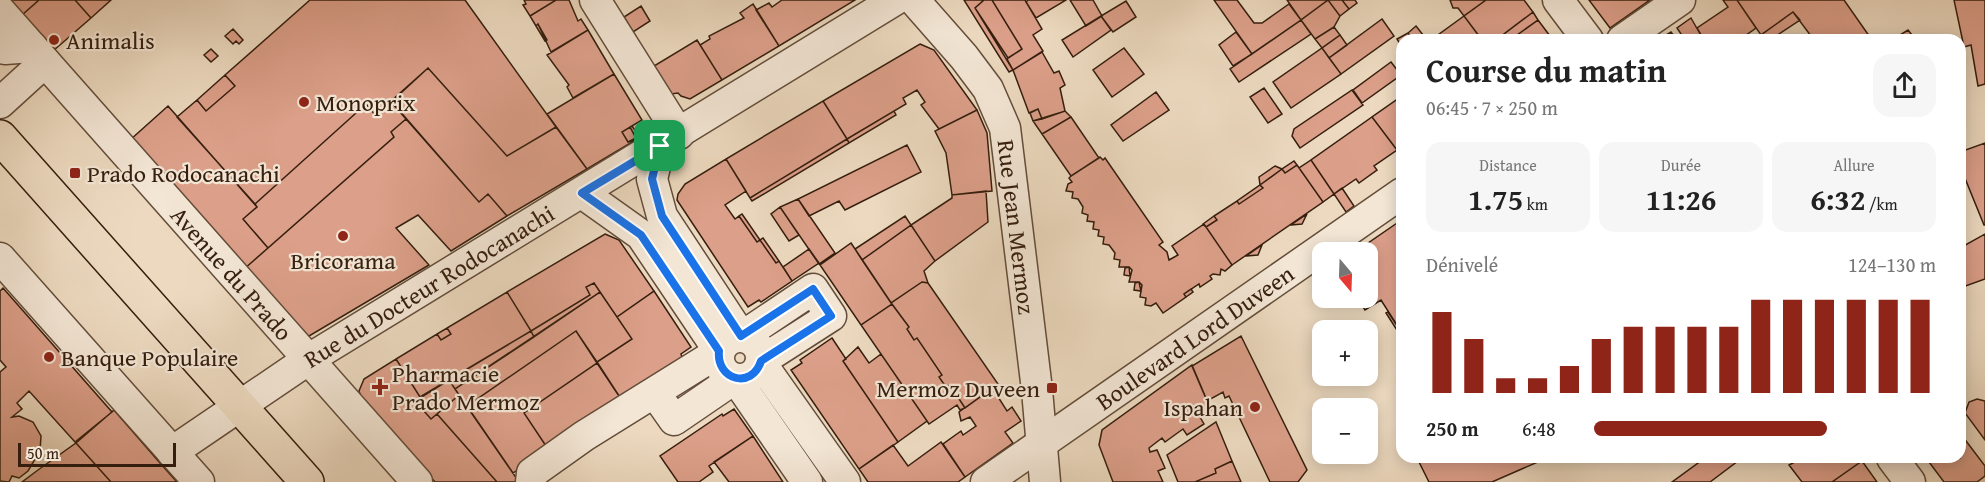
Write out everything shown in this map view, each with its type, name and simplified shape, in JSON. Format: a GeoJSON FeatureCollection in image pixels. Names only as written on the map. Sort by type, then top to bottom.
{"type":"FeatureCollection","features":[{"type":"Feature","properties":{"kind":"main road"},"geometry":{"type":"LineString","coordinates":[[0,136],[307,482]]}},
{"type":"Feature","properties":{"kind":"street"},"geometry":{"type":"LineString","coordinates":[[595,0],[669,140],[652,179],[662,216],[731,344]]}},
{"type":"Feature","properties":{"kind":"street","name":"Rue du Docteur Rodocanachi"},"geometry":{"type":"LineString","coordinates":[[240,406],[309,358],[895,0]]}},
{"type":"Feature","properties":{"kind":"street","name":"Rue Jean Mermoz"},"geometry":{"type":"LineString","coordinates":[[914,0],[964,57],[988,89],[1005,128],[1045,482]]}},
{"type":"Feature","properties":{"kind":"street"},"geometry":{"type":"LineString","coordinates":[[1558,0],[1584,34]]}},
{"type":"Feature","properties":{"kind":"street"},"geometry":{"type":"LineString","coordinates":[[1631,34],[1680,0]]}},
{"type":"Feature","properties":{"kind":"street","name":"Avenue du Prado"},"geometry":{"type":"LineString","coordinates":[[0,11],[417,482]]}},
{"type":"Feature","properties":{"kind":"street"},"geometry":{"type":"LineString","coordinates":[[0,43],[5,49],[39,55],[0,103]]}},
{"type":"Feature","properties":{"kind":"street"},"geometry":{"type":"LineString","coordinates":[[582,193],[641,235],[731,344]]}},
{"type":"Feature","properties":{"kind":"street","name":"Boulevard Lord Duveen"},"geometry":{"type":"LineString","coordinates":[[986,482],[1396,197]]}},
{"type":"Feature","properties":{"kind":"street"},"geometry":{"type":"LineString","coordinates":[[0,258],[199,482]]}},
{"type":"Feature","properties":{"kind":"street"},"geometry":{"type":"LineString","coordinates":[[531,482],[532,473],[584,436],[655,393],[813,289],[831,316],[761,362],[754,374],[735,379],[674,420],[655,393]]}},
{"type":"Feature","properties":{"kind":"street"},"geometry":{"type":"LineString","coordinates":[[807,482],[735,379],[723,371],[718,359],[731,344],[755,342],[759,348],[761,362],[845,482]]}},
{"type":"Feature","properties":{"kind":"street"},"geometry":{"type":"LineString","coordinates":[[172,452],[240,406]]}},
{"type":"Feature","properties":{"kind":"street"},"geometry":{"type":"LineString","coordinates":[[1896,463],[1910,482]]}},
{"type":"Feature","properties":{"kind":"building"},"geometry":{"type":"Polygon","coordinates":[[[8,0],[39,0],[22,15],[8,0]]]}},
{"type":"Feature","properties":{"kind":"building"},"geometry":{"type":"Polygon","coordinates":[[[39,0],[75,0],[91,18],[53,51],[22,15],[39,0]]]}},
{"type":"Feature","properties":{"kind":"building"},"geometry":{"type":"Polygon","coordinates":[[[75,0],[111,0],[91,18],[75,0]]]}},
{"type":"Feature","properties":{"kind":"building","name":"Monoprix"},"geometry":{"type":"Polygon","coordinates":[[[310,0],[465,0],[556,127],[507,156],[428,68],[376,116],[366,104],[255,204],[177,117],[197,100],[206,111],[235,86],[225,75],[310,0]]]}},
{"type":"Feature","properties":{"kind":"building"},"geometry":{"type":"Polygon","coordinates":[[[524,0],[556,0],[530,16],[523,5],[526,4],[524,0]]]}},
{"type":"Feature","properties":{"kind":"building"},"geometry":{"type":"Polygon","coordinates":[[[556,0],[569,0],[578,21],[581,19],[588,30],[551,52],[538,24],[536,26],[530,16],[556,0]]]}},
{"type":"Feature","properties":{"kind":"building"},"geometry":{"type":"Polygon","coordinates":[[[782,0],[855,0],[779,46],[756,10],[769,3],[772,7],[782,0]]]}},
{"type":"Feature","properties":{"kind":"building"},"geometry":{"type":"Polygon","coordinates":[[[964,0],[984,0],[975,8],[1013,70],[1009,72],[964,0]]]}},
{"type":"Feature","properties":{"kind":"building"},"geometry":{"type":"Polygon","coordinates":[[[984,0],[992,0],[1022,49],[1008,58],[975,8],[984,0]]]}},
{"type":"Feature","properties":{"kind":"building"},"geometry":{"type":"Polygon","coordinates":[[[992,0],[1025,0],[1042,29],[1033,35],[1043,51],[1013,70],[1007,59],[1022,49],[992,0]]]}},
{"type":"Feature","properties":{"kind":"building"},"geometry":{"type":"Polygon","coordinates":[[[1028,0],[1066,0],[1036,18],[1026,2],[1028,0]]]}},
{"type":"Feature","properties":{"kind":"building"},"geometry":{"type":"Polygon","coordinates":[[[1070,0],[1093,0],[1102,16],[1086,26],[1070,0]]]}},
{"type":"Feature","properties":{"kind":"building"},"geometry":{"type":"Polygon","coordinates":[[[1214,0],[1237,0],[1254,23],[1262,23],[1289,4],[1301,20],[1252,54],[1214,0]]]}},
{"type":"Feature","properties":{"kind":"building"},"geometry":{"type":"Polygon","coordinates":[[[1287,0],[1328,0],[1301,20],[1287,0]]]}},
{"type":"Feature","properties":{"kind":"building"},"geometry":{"type":"Polygon","coordinates":[[[1328,0],[1342,0],[1349,9],[1340,16],[1328,0]]]}},
{"type":"Feature","properties":{"kind":"building"},"geometry":{"type":"Polygon","coordinates":[[[1328,0],[1340,16],[1334,27],[1315,39],[1301,20],[1328,0]]]}},
{"type":"Feature","properties":{"kind":"building"},"geometry":{"type":"Polygon","coordinates":[[[1342,0],[1355,0],[1357,3],[1349,9],[1342,0]]]}},
{"type":"Feature","properties":{"kind":"building"},"geometry":{"type":"Polygon","coordinates":[[[1450,0],[1486,0],[1464,16],[1458,8],[1453,8],[1450,0]]]}},
{"type":"Feature","properties":{"kind":"building"},"geometry":{"type":"Polygon","coordinates":[[[1486,0],[1524,0],[1533,12],[1504,34],[1478,34],[1464,16],[1486,0]]]}},
{"type":"Feature","properties":{"kind":"building"},"geometry":{"type":"Polygon","coordinates":[[[1589,0],[1650,0],[1610,28],[1589,0]]]}},
{"type":"Feature","properties":{"kind":"building"},"geometry":{"type":"Polygon","coordinates":[[[1723,0],[1737,0],[1756,28],[1748,34],[1700,34],[1697,28],[1728,7],[1723,0]]]}},
{"type":"Feature","properties":{"kind":"building"},"geometry":{"type":"Polygon","coordinates":[[[1737,0],[1844,0],[1868,34],[1810,34],[1793,12],[1760,34],[1737,0]]]}},
{"type":"Feature","properties":{"kind":"building"},"geometry":{"type":"Polygon","coordinates":[[[1954,0],[1985,0],[1985,84],[1978,86],[1971,45],[1966,46],[1966,34],[1961,34],[1954,0]]]}},
{"type":"Feature","properties":{"kind":"building"},"geometry":{"type":"Polygon","coordinates":[[[1126,1],[1136,17],[1113,32],[1101,16],[1126,1]]]}},
{"type":"Feature","properties":{"kind":"building"},"geometry":{"type":"Polygon","coordinates":[[[753,4],[779,46],[722,80],[700,45],[710,39],[709,36],[744,18],[740,13],[753,4]]]}},
{"type":"Feature","properties":{"kind":"building"},"geometry":{"type":"Polygon","coordinates":[[[641,6],[650,21],[633,32],[624,17],[641,6]]]}},
{"type":"Feature","properties":{"kind":"building"},"geometry":{"type":"Polygon","coordinates":[[[1533,12],[1538,20],[1518,34],[1504,34],[1533,12]]]}},
{"type":"Feature","properties":{"kind":"building"},"geometry":{"type":"Polygon","coordinates":[[[1793,12],[1800,20],[1779,34],[1762,34],[1793,12]]]}},
{"type":"Feature","properties":{"kind":"building"},"geometry":{"type":"Polygon","coordinates":[[[1101,16],[1111,30],[1073,57],[1062,40],[1101,16]]]}},
{"type":"Feature","properties":{"kind":"building"},"geometry":{"type":"Polygon","coordinates":[[[1464,16],[1478,34],[1439,34],[1464,16]]]}},
{"type":"Feature","properties":{"kind":"building"},"geometry":{"type":"Polygon","coordinates":[[[1691,18],[1700,34],[1681,34],[1677,28],[1691,18]]]}},
{"type":"Feature","properties":{"kind":"building"},"geometry":{"type":"Polygon","coordinates":[[[1382,19],[1394,36],[1341,74],[1329,58],[1382,19]]]}},
{"type":"Feature","properties":{"kind":"building"},"geometry":{"type":"Polygon","coordinates":[[[1301,20],[1311,34],[1239,82],[1230,69],[1301,20]]]}},
{"type":"Feature","properties":{"kind":"building"},"geometry":{"type":"Polygon","coordinates":[[[1538,20],[1548,34],[1518,34],[1538,20]]]}},
{"type":"Feature","properties":{"kind":"building"},"geometry":{"type":"Polygon","coordinates":[[[538,24],[547,40],[545,41],[536,26],[538,24]]]}},
{"type":"Feature","properties":{"kind":"building"},"geometry":{"type":"Polygon","coordinates":[[[1416,26],[1422,34],[1409,34],[1416,26]]]}},
{"type":"Feature","properties":{"kind":"building"},"geometry":{"type":"Polygon","coordinates":[[[1334,27],[1340,35],[1322,48],[1315,39],[1334,27]]]}},
{"type":"Feature","properties":{"kind":"building"},"geometry":{"type":"Polygon","coordinates":[[[233,29],[243,40],[239,44],[236,41],[233,44],[225,36],[233,29]]]}},
{"type":"Feature","properties":{"kind":"building"},"geometry":{"type":"Polygon","coordinates":[[[588,30],[614,74],[573,98],[567,87],[569,85],[547,55],[588,30]]]}},
{"type":"Feature","properties":{"kind":"building"},"geometry":{"type":"Polygon","coordinates":[[[1236,32],[1252,54],[1233,66],[1219,45],[1236,32]]]}},
{"type":"Feature","properties":{"kind":"building"},"geometry":{"type":"Polygon","coordinates":[[[1340,35],[1347,45],[1329,58],[1322,48],[1340,35]]]}},
{"type":"Feature","properties":{"kind":"building"},"geometry":{"type":"Polygon","coordinates":[[[697,40],[722,80],[690,99],[678,93],[671,94],[654,66],[697,40]]]}},
{"type":"Feature","properties":{"kind":"building"},"geometry":{"type":"Polygon","coordinates":[[[920,44],[934,50],[977,110],[939,129],[921,105],[925,102],[917,90],[903,98],[906,104],[847,139],[823,101],[920,44]]]}},
{"type":"Feature","properties":{"kind":"building"},"geometry":{"type":"Polygon","coordinates":[[[1124,48],[1144,74],[1112,97],[1093,70],[1124,48]]]}},
{"type":"Feature","properties":{"kind":"building"},"geometry":{"type":"Polygon","coordinates":[[[1322,48],[1341,74],[1291,108],[1273,82],[1322,48]]]}},
{"type":"Feature","properties":{"kind":"building"},"geometry":{"type":"Polygon","coordinates":[[[211,49],[218,56],[211,62],[204,55],[211,49]]]}},
{"type":"Feature","properties":{"kind":"building"},"geometry":{"type":"Polygon","coordinates":[[[1042,52],[1054,73],[1059,71],[1065,85],[1060,88],[1065,111],[1042,119],[1038,109],[1029,113],[1013,70],[1042,52]]]}},
{"type":"Feature","properties":{"kind":"building"},"geometry":{"type":"Polygon","coordinates":[[[1391,62],[1396,68],[1396,79],[1362,103],[1353,90],[1391,62]]]}},
{"type":"Feature","properties":{"kind":"building"},"geometry":{"type":"Polygon","coordinates":[[[428,68],[507,156],[556,127],[587,169],[507,216],[488,194],[479,202],[391,101],[428,68]]]}},
{"type":"Feature","properties":{"kind":"building"},"geometry":{"type":"Polygon","coordinates":[[[614,74],[642,120],[622,132],[628,142],[639,138],[587,169],[547,114],[614,74]]]}},
{"type":"Feature","properties":{"kind":"building"},"geometry":{"type":"Polygon","coordinates":[[[225,75],[235,86],[206,111],[197,100],[225,75]]]}},
{"type":"Feature","properties":{"kind":"building"},"geometry":{"type":"Polygon","coordinates":[[[1264,88],[1282,114],[1268,123],[1250,97],[1264,88]]]}},
{"type":"Feature","properties":{"kind":"building"},"geometry":{"type":"Polygon","coordinates":[[[1352,90],[1363,105],[1300,148],[1292,136],[1294,129],[1352,90]]]}},
{"type":"Feature","properties":{"kind":"building"},"geometry":{"type":"Polygon","coordinates":[[[1156,92],[1169,110],[1123,141],[1111,125],[1156,92]]]}},
{"type":"Feature","properties":{"kind":"building"},"geometry":{"type":"Polygon","coordinates":[[[1396,100],[1396,149],[1372,117],[1396,100]]]}},
{"type":"Feature","properties":{"kind":"building"},"geometry":{"type":"Polygon","coordinates":[[[823,101],[847,139],[750,198],[726,159],[823,101]]]}},
{"type":"Feature","properties":{"kind":"building"},"geometry":{"type":"Polygon","coordinates":[[[392,103],[406,119],[391,132],[394,137],[268,248],[243,219],[257,207],[255,204],[366,104],[376,116],[392,103]]]}},
{"type":"Feature","properties":{"kind":"building"},"geometry":{"type":"Polygon","coordinates":[[[168,106],[257,207],[243,219],[268,248],[243,270],[130,140],[168,106]]]}},
{"type":"Feature","properties":{"kind":"building"},"geometry":{"type":"Polygon","coordinates":[[[1038,109],[1042,119],[1033,121],[1030,113],[1038,109]]]}},
{"type":"Feature","properties":{"kind":"building"},"geometry":{"type":"Polygon","coordinates":[[[977,110],[987,133],[992,191],[952,195],[946,153],[935,131],[977,110]]]}},
{"type":"Feature","properties":{"kind":"building"},"geometry":{"type":"Polygon","coordinates":[[[894,111],[896,115],[849,143],[847,139],[894,111]]]}},
{"type":"Feature","properties":{"kind":"building"},"geometry":{"type":"Polygon","coordinates":[[[1065,111],[1071,117],[1042,134],[1033,121],[1065,111]]]}},
{"type":"Feature","properties":{"kind":"building"},"geometry":{"type":"Polygon","coordinates":[[[1071,117],[1099,158],[1071,176],[1042,134],[1071,117]]]}},
{"type":"Feature","properties":{"kind":"building"},"geometry":{"type":"Polygon","coordinates":[[[1372,117],[1396,149],[1374,166],[1377,170],[1359,183],[1356,179],[1334,194],[1311,160],[1372,117]]]}},
{"type":"Feature","properties":{"kind":"building","name":"Bricorama"},"geometry":{"type":"Polygon","coordinates":[[[406,119],[479,202],[488,194],[507,216],[451,251],[418,215],[396,228],[429,265],[304,339],[243,270],[394,137],[391,132],[406,119]]]}},
{"type":"Feature","properties":{"kind":"building"},"geometry":{"type":"Polygon","coordinates":[[[632,126],[639,136],[636,138],[630,127],[632,126]]]}},
{"type":"Feature","properties":{"kind":"building"},"geometry":{"type":"Polygon","coordinates":[[[630,127],[636,138],[628,142],[622,132],[630,127]]]}},
{"type":"Feature","properties":{"kind":"building"},"geometry":{"type":"Polygon","coordinates":[[[847,139],[849,143],[752,201],[750,198],[847,139]]]}},
{"type":"Feature","properties":{"kind":"building"},"geometry":{"type":"Polygon","coordinates":[[[1985,143],[1985,225],[1966,181],[1966,150],[1985,143]]]}},
{"type":"Feature","properties":{"kind":"building"},"geometry":{"type":"Polygon","coordinates":[[[907,145],[921,172],[845,210],[839,201],[809,216],[798,199],[907,145]]]}},
{"type":"Feature","properties":{"kind":"building"},"geometry":{"type":"Polygon","coordinates":[[[1100,157],[1103,160],[1105,158],[1163,242],[1159,245],[1167,252],[1169,260],[1178,255],[1172,246],[1204,224],[1232,265],[1225,271],[1221,269],[1220,275],[1213,274],[1210,276],[1212,279],[1184,294],[1186,297],[1163,313],[1156,303],[1151,306],[1145,305],[1146,298],[1140,297],[1142,285],[1139,282],[1129,282],[1132,270],[1129,267],[1119,267],[1120,260],[1114,259],[1115,253],[1109,245],[1103,244],[1104,237],[1098,236],[1099,230],[1093,229],[1094,222],[1087,221],[1088,215],[1082,213],[1083,207],[1078,199],[1072,198],[1073,192],[1066,191],[1068,184],[1072,182],[1069,178],[1071,176],[1100,157]]]}},
{"type":"Feature","properties":{"kind":"building"},"geometry":{"type":"Polygon","coordinates":[[[726,159],[746,191],[725,205],[735,219],[739,216],[757,242],[760,240],[776,263],[779,261],[792,281],[761,302],[759,300],[748,307],[677,200],[685,184],[726,159]]]}},
{"type":"Feature","properties":{"kind":"building"},"geometry":{"type":"Polygon","coordinates":[[[1311,160],[1334,194],[1323,202],[1299,168],[1311,160]]]}},
{"type":"Feature","properties":{"kind":"building"},"geometry":{"type":"Polygon","coordinates":[[[1294,161],[1297,165],[1285,173],[1282,169],[1294,161]]]}},
{"type":"Feature","properties":{"kind":"building"},"geometry":{"type":"Polygon","coordinates":[[[1297,165],[1323,202],[1232,265],[1206,227],[1217,220],[1214,216],[1237,201],[1239,204],[1263,188],[1260,185],[1282,169],[1285,173],[1297,165]]]}},
{"type":"Feature","properties":{"kind":"building"},"geometry":{"type":"Polygon","coordinates":[[[1275,166],[1282,169],[1260,185],[1259,177],[1275,166]]]}},
{"type":"Feature","properties":{"kind":"building"},"geometry":{"type":"Polygon","coordinates":[[[1260,185],[1263,188],[1239,204],[1237,201],[1260,185]]]}},
{"type":"Feature","properties":{"kind":"building"},"geometry":{"type":"Polygon","coordinates":[[[1342,188],[1354,206],[1346,212],[1334,194],[1342,188]]]}},
{"type":"Feature","properties":{"kind":"building"},"geometry":{"type":"Polygon","coordinates":[[[986,191],[988,222],[935,261],[911,225],[952,198],[952,195],[986,191]]]}},
{"type":"Feature","properties":{"kind":"building"},"geometry":{"type":"Polygon","coordinates":[[[798,199],[835,253],[819,264],[780,207],[798,199]]]}},
{"type":"Feature","properties":{"kind":"building"},"geometry":{"type":"Polygon","coordinates":[[[780,207],[799,235],[789,241],[771,214],[780,207]]]}},
{"type":"Feature","properties":{"kind":"building"},"geometry":{"type":"Polygon","coordinates":[[[742,214],[760,240],[757,242],[739,216],[742,214]]]}},
{"type":"Feature","properties":{"kind":"building"},"geometry":{"type":"Polygon","coordinates":[[[1307,214],[1302,224],[1291,225],[1307,214]]]}},
{"type":"Feature","properties":{"kind":"building"},"geometry":{"type":"Polygon","coordinates":[[[905,216],[911,225],[862,260],[855,249],[905,216]]]}},
{"type":"Feature","properties":{"kind":"building"},"geometry":{"type":"Polygon","coordinates":[[[1214,216],[1217,220],[1206,227],[1203,224],[1214,216]]]}},
{"type":"Feature","properties":{"kind":"building"},"geometry":{"type":"Polygon","coordinates":[[[1396,224],[1396,324],[1381,300],[1378,302],[1378,242],[1370,242],[1396,224]]]}},
{"type":"Feature","properties":{"kind":"building"},"geometry":{"type":"Polygon","coordinates":[[[911,225],[935,261],[924,271],[928,283],[922,282],[891,303],[862,260],[911,225]]]}},
{"type":"Feature","properties":{"kind":"building"},"geometry":{"type":"Polygon","coordinates":[[[605,234],[619,240],[654,291],[617,317],[594,283],[586,287],[590,295],[531,331],[507,292],[605,234]]]}},
{"type":"Feature","properties":{"kind":"building"},"geometry":{"type":"Polygon","coordinates":[[[1985,234],[1985,279],[1966,286],[1966,245],[1985,234]]]}},
{"type":"Feature","properties":{"kind":"building"},"geometry":{"type":"Polygon","coordinates":[[[763,238],[779,261],[776,263],[760,240],[763,238]]]}},
{"type":"Feature","properties":{"kind":"building"},"geometry":{"type":"Polygon","coordinates":[[[851,243],[892,304],[861,325],[820,265],[851,243]]]}},
{"type":"Feature","properties":{"kind":"building"},"geometry":{"type":"Polygon","coordinates":[[[1262,245],[1258,255],[1246,256],[1262,245]]]}},
{"type":"Feature","properties":{"kind":"building"},"geometry":{"type":"Polygon","coordinates":[[[809,249],[819,263],[792,281],[783,267],[809,249]]]}},
{"type":"Feature","properties":{"kind":"building"},"geometry":{"type":"Polygon","coordinates":[[[1129,267],[1130,276],[1124,275],[1125,268],[1129,267]]]}},
{"type":"Feature","properties":{"kind":"building"},"geometry":{"type":"Polygon","coordinates":[[[922,282],[928,283],[998,384],[965,408],[950,385],[946,387],[939,377],[942,375],[917,338],[914,340],[907,329],[909,327],[891,303],[922,282]]]}},
{"type":"Feature","properties":{"kind":"building"},"geometry":{"type":"Polygon","coordinates":[[[1139,282],[1141,291],[1134,290],[1135,283],[1139,282]]]}},
{"type":"Feature","properties":{"kind":"building"},"geometry":{"type":"Polygon","coordinates":[[[594,283],[600,292],[534,337],[531,331],[590,295],[586,287],[594,283]]]}},
{"type":"Feature","properties":{"kind":"building"},"geometry":{"type":"Polygon","coordinates":[[[3,288],[112,412],[75,442],[29,391],[17,403],[22,409],[12,417],[19,416],[33,422],[41,436],[40,451],[28,471],[19,478],[12,476],[9,482],[0,481],[0,372],[6,367],[0,360],[0,291],[3,288]]]}},
{"type":"Feature","properties":{"kind":"building"},"geometry":{"type":"Polygon","coordinates":[[[1191,289],[1193,292],[1186,297],[1184,294],[1191,289]]]}},
{"type":"Feature","properties":{"kind":"building"},"geometry":{"type":"Polygon","coordinates":[[[654,291],[691,347],[681,354],[682,357],[621,399],[597,362],[632,339],[617,317],[654,291]]]}},
{"type":"Feature","properties":{"kind":"building"},"geometry":{"type":"Polygon","coordinates":[[[507,292],[531,331],[420,397],[396,359],[437,334],[441,340],[451,334],[447,328],[507,292]]]}},
{"type":"Feature","properties":{"kind":"building"},"geometry":{"type":"Polygon","coordinates":[[[600,292],[632,339],[597,362],[576,331],[467,406],[455,389],[600,292]]]}},
{"type":"Feature","properties":{"kind":"building"},"geometry":{"type":"Polygon","coordinates":[[[892,304],[909,327],[907,329],[914,340],[917,338],[942,375],[939,377],[946,387],[950,385],[965,408],[960,410],[957,405],[929,424],[861,325],[892,304]]]}},
{"type":"Feature","properties":{"kind":"building"},"geometry":{"type":"Polygon","coordinates":[[[1388,312],[1396,324],[1396,329],[1386,313],[1388,312]]]}},
{"type":"Feature","properties":{"kind":"building"},"geometry":{"type":"Polygon","coordinates":[[[447,328],[451,334],[441,340],[437,334],[447,328]]]}},
{"type":"Feature","properties":{"kind":"building"},"geometry":{"type":"Polygon","coordinates":[[[531,331],[534,337],[455,389],[449,380],[531,331]]]}},
{"type":"Feature","properties":{"kind":"building"},"geometry":{"type":"Polygon","coordinates":[[[576,331],[597,363],[524,413],[548,449],[513,473],[467,406],[576,331]]]}},
{"type":"Feature","properties":{"kind":"building","name":"Ispahan"},"geometry":{"type":"Polygon","coordinates":[[[1241,336],[1307,470],[1298,482],[1270,482],[1229,396],[1225,398],[1223,392],[1207,401],[1192,366],[1241,336]]]}},
{"type":"Feature","properties":{"kind":"building"},"geometry":{"type":"Polygon","coordinates":[[[832,338],[846,359],[843,361],[898,442],[859,469],[791,370],[802,363],[800,360],[832,338]]]}},
{"type":"Feature","properties":{"kind":"building"},"geometry":{"type":"Polygon","coordinates":[[[858,347],[869,363],[881,354],[927,421],[898,442],[843,361],[858,347]]]}},
{"type":"Feature","properties":{"kind":"building"},"geometry":{"type":"Polygon","coordinates":[[[396,359],[420,397],[415,401],[431,419],[437,414],[497,482],[435,482],[361,397],[359,391],[364,379],[396,359]]]}},
{"type":"Feature","properties":{"kind":"building"},"geometry":{"type":"Polygon","coordinates":[[[597,363],[619,396],[548,449],[524,413],[597,363]]]}},
{"type":"Feature","properties":{"kind":"building"},"geometry":{"type":"Polygon","coordinates":[[[1192,365],[1211,410],[1200,417],[1204,424],[1187,435],[1183,429],[1165,442],[1162,438],[1149,448],[1150,452],[1157,450],[1165,468],[1158,471],[1163,482],[1113,482],[1099,445],[1102,430],[1192,365]]]}},
{"type":"Feature","properties":{"kind":"building"},"geometry":{"type":"Polygon","coordinates":[[[449,380],[459,395],[431,419],[415,401],[449,380]]]}},
{"type":"Feature","properties":{"kind":"building"},"geometry":{"type":"Polygon","coordinates":[[[998,384],[993,389],[1007,411],[1012,407],[1021,421],[1005,432],[1013,443],[965,477],[943,444],[961,431],[963,435],[976,426],[970,417],[961,421],[959,412],[998,384]]]}},
{"type":"Feature","properties":{"kind":"building"},"geometry":{"type":"Polygon","coordinates":[[[459,395],[519,482],[497,482],[437,414],[459,395]]]}},
{"type":"Feature","properties":{"kind":"building"},"geometry":{"type":"Polygon","coordinates":[[[1977,399],[1985,401],[1985,440],[1966,414],[1969,402],[1977,399]]]}},
{"type":"Feature","properties":{"kind":"building"},"geometry":{"type":"Polygon","coordinates":[[[734,409],[753,436],[709,466],[713,472],[699,482],[678,482],[660,456],[722,414],[723,416],[734,409]]]}},
{"type":"Feature","properties":{"kind":"building"},"geometry":{"type":"Polygon","coordinates":[[[114,410],[177,482],[111,482],[76,443],[114,410]]]}},
{"type":"Feature","properties":{"kind":"building"},"geometry":{"type":"Polygon","coordinates":[[[1216,422],[1232,461],[1215,469],[1216,473],[1195,482],[1178,482],[1167,455],[1216,422]]]}},
{"type":"Feature","properties":{"kind":"building"},"geometry":{"type":"Polygon","coordinates":[[[753,436],[783,482],[729,482],[714,462],[753,436]]]}},
{"type":"Feature","properties":{"kind":"building"},"geometry":{"type":"Polygon","coordinates":[[[1966,441],[1985,466],[1985,476],[1977,482],[1944,482],[1930,463],[1966,463],[1966,441]]]}},
{"type":"Feature","properties":{"kind":"building"},"geometry":{"type":"Polygon","coordinates":[[[941,442],[965,477],[958,482],[868,482],[859,469],[893,445],[908,466],[941,442]]]}},
{"type":"Feature","properties":{"kind":"building"},"geometry":{"type":"Polygon","coordinates":[[[76,443],[111,482],[22,482],[38,470],[76,443]]]}},
{"type":"Feature","properties":{"kind":"building"},"geometry":{"type":"Polygon","coordinates":[[[1232,461],[1241,482],[1195,482],[1216,473],[1215,469],[1232,461]]]}},
{"type":"Feature","properties":{"kind":"building"},"geometry":{"type":"Polygon","coordinates":[[[1420,463],[1536,463],[1492,482],[1429,482],[1420,463]]]}},
{"type":"Feature","properties":{"kind":"building"},"geometry":{"type":"Polygon","coordinates":[[[1698,463],[1735,463],[1710,482],[1672,482],[1698,463]]]}},
{"type":"Feature","properties":{"kind":"building"},"geometry":{"type":"Polygon","coordinates":[[[1793,463],[1859,463],[1832,482],[1802,482],[1789,465],[1793,463]]]}},
{"type":"Feature","properties":{"kind":"building"},"geometry":{"type":"Polygon","coordinates":[[[1859,463],[1863,463],[1877,482],[1832,482],[1859,463]]]}},
{"type":"Feature","properties":{"kind":"place","name":"Animalis"},"geometry":{"type":"Point","coordinates":[54,40]}},
{"type":"Feature","properties":{"kind":"place","name":"Monoprix"},"geometry":{"type":"Point","coordinates":[304,102]}},
{"type":"Feature","properties":{"kind":"place","name":"Prado Rodocanachi"},"geometry":{"type":"Point","coordinates":[75,173]}},
{"type":"Feature","properties":{"kind":"place","name":"Bricorama"},"geometry":{"type":"Point","coordinates":[343,236]}},
{"type":"Feature","properties":{"kind":"place","name":"Banque Populaire"},"geometry":{"type":"Point","coordinates":[49,357]}},
{"type":"Feature","properties":{"kind":"place","name":"Pharmacie Prado Mermoz"},"geometry":{"type":"Point","coordinates":[380,387]}},
{"type":"Feature","properties":{"kind":"place","name":"Mermoz Duveen"},"geometry":{"type":"Point","coordinates":[1052,388]}},
{"type":"Feature","properties":{"kind":"place","name":"Ispahan"},"geometry":{"type":"Point","coordinates":[1255,407]}},
{"type":"Feature","properties":{"kind":"route"},"geometry":{"type":"LineString","coordinates":[[660,146],[652,179],[662,216],[741,336],[813,289],[831,316],[761,361],[759,369],[749,377],[736,379],[723,371],[718,359],[719,351],[641,235],[582,193],[660,146]]}}]}
